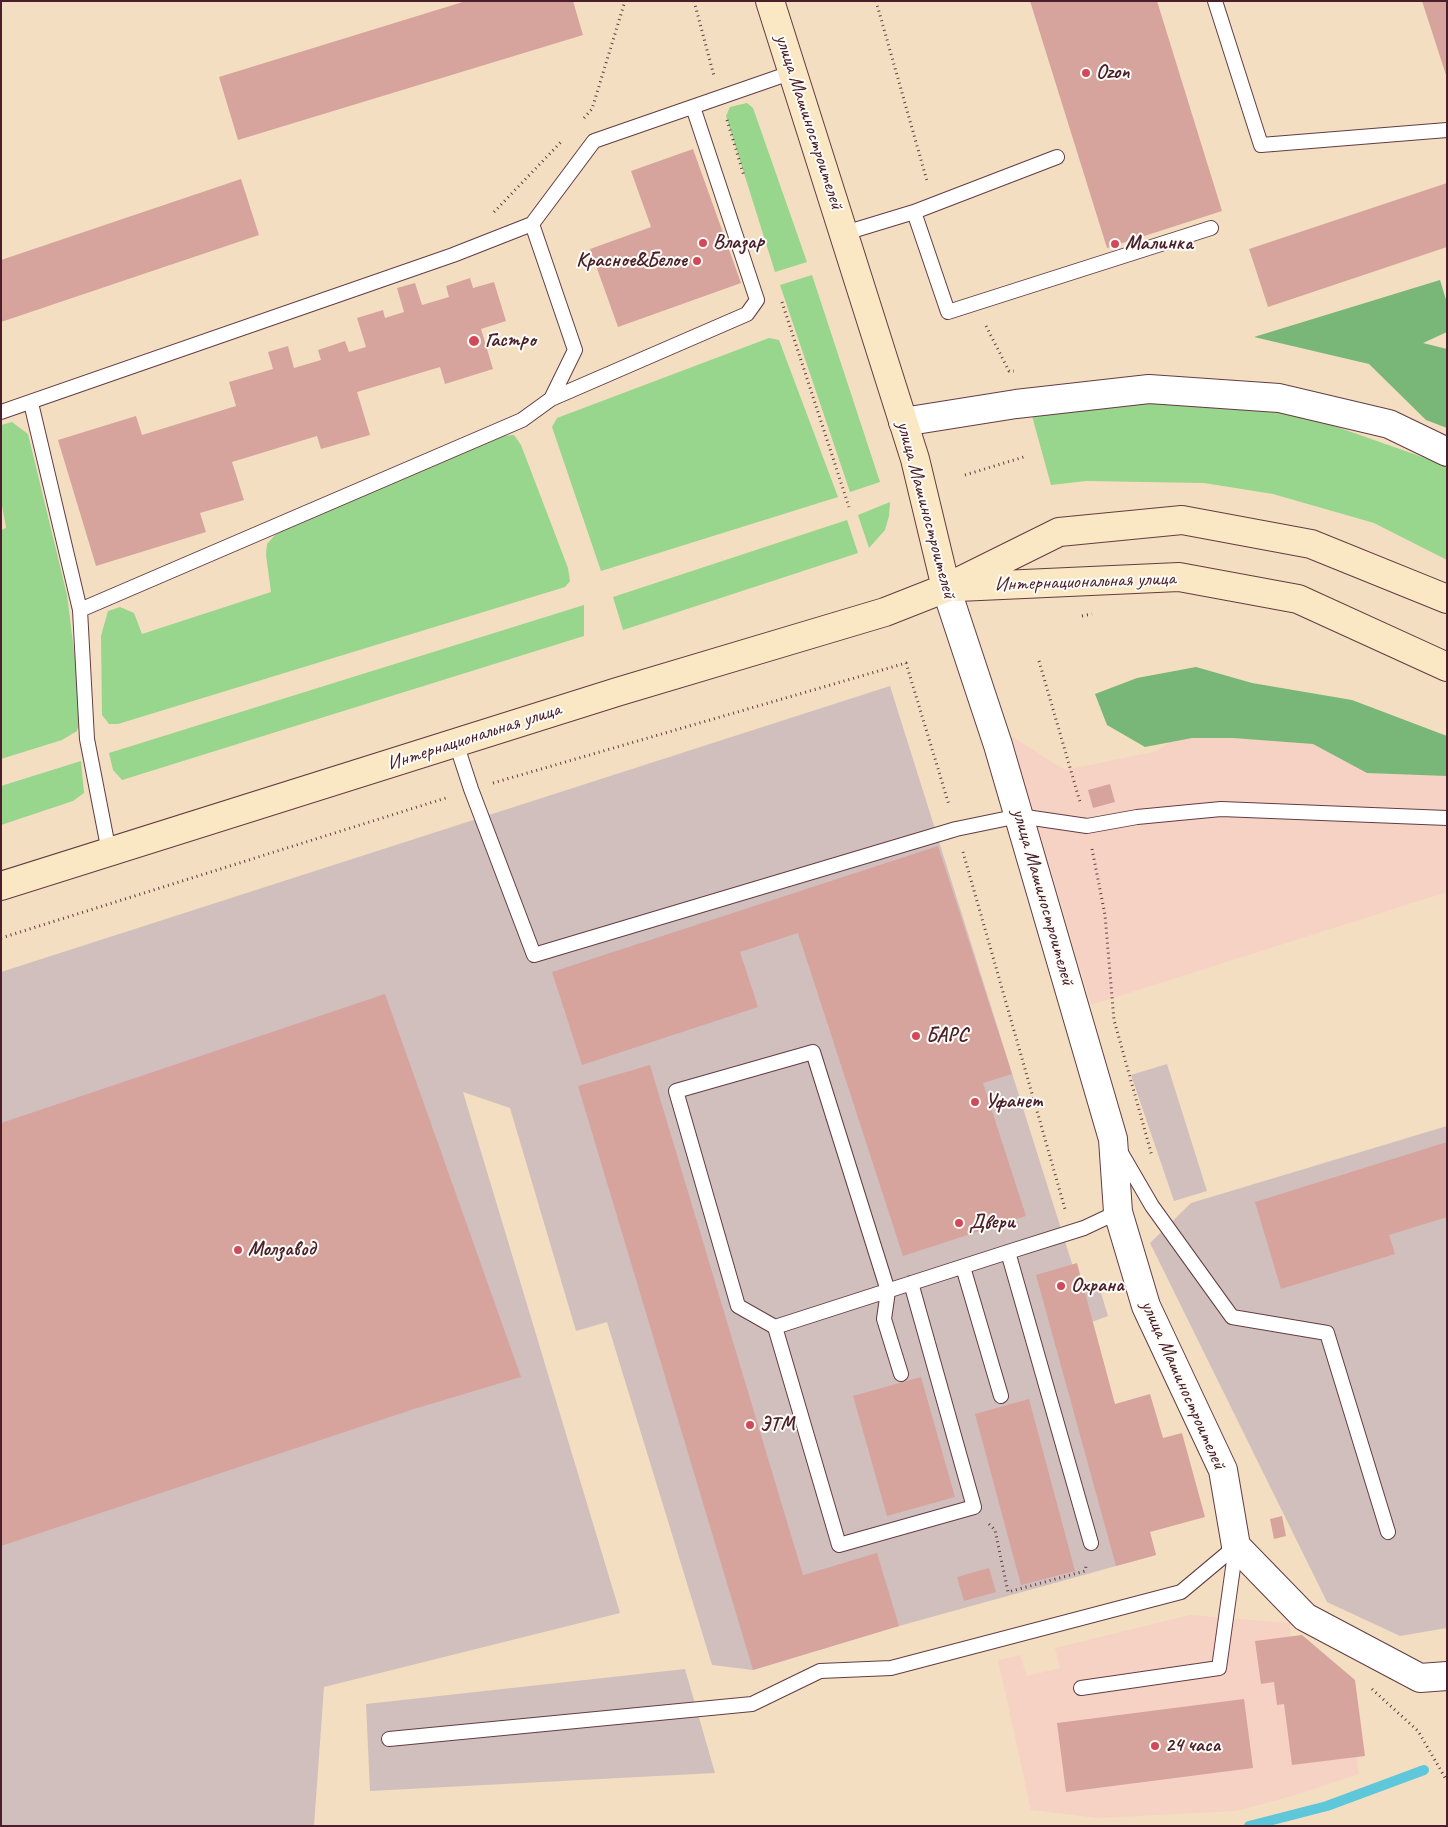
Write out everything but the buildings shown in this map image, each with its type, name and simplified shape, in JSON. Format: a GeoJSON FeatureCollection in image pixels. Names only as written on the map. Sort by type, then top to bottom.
{"type":"FeatureCollection","features":[{"type":"Feature","properties":{"kind":"main road","name":"улица Машиностроителей"},"geometry":{"type":"LineString","coordinates":[[770,1],[915,459],[946,588]]}},
{"type":"Feature","properties":{"kind":"main road","name":"Интернациональная улица"},"geometry":{"type":"LineString","coordinates":[[1,886],[456,743],[885,612],[946,588],[1059,532],[1182,520],[1311,544],[1447,599]]}},
{"type":"Feature","properties":{"kind":"main road","name":"Интернациональная улица"},"geometry":{"type":"LineString","coordinates":[[946,588],[1179,577],[1298,599],[1447,667]]}},
{"type":"Feature","properties":{"kind":"street"},"geometry":{"type":"LineString","coordinates":[[903,422],[1016,404],[1149,389],[1279,398],[1388,424],[1447,452]]}},
{"type":"Feature","properties":{"kind":"street","name":"улица Машиностроителей"},"geometry":{"type":"LineString","coordinates":[[946,588],[998,745],[1113,1139],[1118,1212],[1146,1306],[1224,1470],[1236,1546]]}},
{"type":"Feature","properties":{"kind":"street"},"geometry":{"type":"LineString","coordinates":[[1236,1546],[1305,1618],[1420,1678],[1447,1676]]}},
{"type":"Feature","properties":{"kind":"lane"},"geometry":{"type":"LineString","coordinates":[[1215,1],[1261,145],[1447,130]]}},
{"type":"Feature","properties":{"kind":"lane"},"geometry":{"type":"LineString","coordinates":[[1,412],[453,255],[532,224],[594,141],[793,72]]}},
{"type":"Feature","properties":{"kind":"lane"},"geometry":{"type":"LineString","coordinates":[[80,610],[522,420],[551,399],[747,314],[757,300],[693,107]]}},
{"type":"Feature","properties":{"kind":"lane"},"geometry":{"type":"LineString","coordinates":[[845,233],[914,212],[1057,157]]}},
{"type":"Feature","properties":{"kind":"lane"},"geometry":{"type":"LineString","coordinates":[[914,212],[948,312],[1211,228]]}},
{"type":"Feature","properties":{"kind":"lane"},"geometry":{"type":"LineString","coordinates":[[532,224],[575,350],[551,399]]}},
{"type":"Feature","properties":{"kind":"lane"},"geometry":{"type":"LineString","coordinates":[[31,403],[80,610],[87,739],[109,852]]}},
{"type":"Feature","properties":{"kind":"lane"},"geometry":{"type":"LineString","coordinates":[[456,743],[471,790],[534,955],[956,829],[1019,816],[1087,826],[1137,817],[1221,809],[1447,818]]}},
{"type":"Feature","properties":{"kind":"lane"},"geometry":{"type":"LineString","coordinates":[[901,1374],[884,1319],[888,1291],[813,1052],[676,1091],[738,1306],[775,1327],[839,1545],[974,1507],[911,1283]]}},
{"type":"Feature","properties":{"kind":"lane"},"geometry":{"type":"LineString","coordinates":[[1113,1139],[1152,1206],[1232,1317],[1327,1333],[1388,1532]]}},
{"type":"Feature","properties":{"kind":"lane"},"geometry":{"type":"LineString","coordinates":[[775,1327],[1094,1225],[1118,1212]]}},
{"type":"Feature","properties":{"kind":"lane"},"geometry":{"type":"LineString","coordinates":[[1008,1252],[1091,1543]]}},
{"type":"Feature","properties":{"kind":"lane"},"geometry":{"type":"LineString","coordinates":[[963,1267],[1001,1396]]}},
{"type":"Feature","properties":{"kind":"lane"},"geometry":{"type":"LineString","coordinates":[[1081,1688],[1219,1668],[1236,1546]]}},
{"type":"Feature","properties":{"kind":"lane"},"geometry":{"type":"LineString","coordinates":[[389,1738],[752,1704],[820,1671],[891,1668],[1181,1592],[1236,1546]]}},
{"type":"Feature","properties":{"kind":"path"},"geometry":{"type":"LineString","coordinates":[[579,123],[592,109],[625,1]]}},
{"type":"Feature","properties":{"kind":"path"},"geometry":{"type":"LineString","coordinates":[[694,1],[746,183]]}},
{"type":"Feature","properties":{"kind":"path"},"geometry":{"type":"LineString","coordinates":[[493,213],[566,137]]}},
{"type":"Feature","properties":{"kind":"path"},"geometry":{"type":"LineString","coordinates":[[780,296],[849,507]]}},
{"type":"Feature","properties":{"kind":"path"},"geometry":{"type":"LineString","coordinates":[[966,475],[1028,456]]}},
{"type":"Feature","properties":{"kind":"path"},"geometry":{"type":"LineString","coordinates":[[1082,616],[1100,612]]}},
{"type":"Feature","properties":{"kind":"path"},"geometry":{"type":"LineString","coordinates":[[1039,661],[1087,826],[1105,915],[1114,1020],[1154,1161]]}},
{"type":"Feature","properties":{"kind":"path"},"geometry":{"type":"LineString","coordinates":[[906,663],[956,829],[1066,1213]]}},
{"type":"Feature","properties":{"kind":"path"},"geometry":{"type":"LineString","coordinates":[[974,1507],[995,1530],[1008,1592],[1084,1571],[1091,1543]]}},
{"type":"Feature","properties":{"kind":"shaded area"},"geometry":{"type":"Polygon","coordinates":[[[890,686],[1080,1289],[1098,1283],[1108,1316],[1092,1322],[1156,1555],[899,1626],[753,1670],[712,1665],[607,1322],[576,1331],[510,1108],[463,1092],[620,1613],[324,1687],[314,1826],[1,1826],[1,972],[890,686]]]}},
{"type":"Feature","properties":{"kind":"shaded area"},"geometry":{"type":"Polygon","coordinates":[[[1186,731],[1323,737],[1447,767],[1447,892],[1091,1005],[1011,736],[1065,770],[1157,751],[1186,731]]]}},
{"type":"Feature","properties":{"kind":"shaded area"},"geometry":{"type":"Polygon","coordinates":[[[1167,1064],[1207,1191],[1174,1201],[1131,1075],[1167,1064]]]}},
{"type":"Feature","properties":{"kind":"shaded area"},"geometry":{"type":"Polygon","coordinates":[[[1447,1126],[1447,1628],[1400,1636],[1327,1602],[1150,1243],[1191,1203],[1447,1126]]]}},
{"type":"Feature","properties":{"kind":"shaded area"},"geometry":{"type":"Polygon","coordinates":[[[1190,1615],[1290,1623],[1291,1680],[1345,1674],[1359,1774],[1296,1795],[1236,1811],[1099,1818],[1031,1810],[998,1660],[1020,1655],[1027,1676],[1060,1668],[1055,1648],[1190,1615]]]}},
{"type":"Feature","properties":{"kind":"shaded area"},"geometry":{"type":"Polygon","coordinates":[[[685,1669],[715,1773],[370,1791],[366,1704],[685,1669]]]}},
{"type":"Feature","properties":{"kind":"green space"},"geometry":{"type":"Polygon","coordinates":[[[747,103],[753,108],[807,262],[775,272],[726,116],[730,107],[747,103]]]}},
{"type":"Feature","properties":{"kind":"green space"},"geometry":{"type":"Polygon","coordinates":[[[812,275],[880,482],[850,492],[780,285],[812,275]]]}},
{"type":"Feature","properties":{"kind":"green space"},"geometry":{"type":"Polygon","coordinates":[[[1440,280],[1447,303],[1447,332],[1423,343],[1447,349],[1447,428],[1426,420],[1369,364],[1254,337],[1440,280]]]}},
{"type":"Feature","properties":{"kind":"green space"},"geometry":{"type":"Polygon","coordinates":[[[769,338],[779,340],[838,497],[601,571],[552,427],[557,418],[769,338]]]}},
{"type":"Feature","properties":{"kind":"green space"},"geometry":{"type":"Polygon","coordinates":[[[1153,400],[1261,409],[1306,416],[1428,459],[1447,468],[1447,560],[1374,523],[1273,494],[1204,483],[1086,481],[1051,485],[1032,416],[1041,412],[1153,400]]]}},
{"type":"Feature","properties":{"kind":"green space"},"geometry":{"type":"Polygon","coordinates":[[[12,422],[28,434],[67,595],[82,714],[77,731],[62,740],[1,759],[1,530],[6,528],[1,500],[1,425],[12,422]]]}},
{"type":"Feature","properties":{"kind":"green space"},"geometry":{"type":"Polygon","coordinates":[[[514,435],[521,445],[568,568],[570,581],[565,587],[118,724],[109,724],[102,715],[101,636],[108,611],[120,607],[134,613],[142,634],[271,592],[266,555],[267,544],[276,534],[498,436],[514,435]]]}},
{"type":"Feature","properties":{"kind":"green space"},"geometry":{"type":"Polygon","coordinates":[[[890,502],[885,530],[869,548],[858,515],[890,502]]]}},
{"type":"Feature","properties":{"kind":"green space"},"geometry":{"type":"Polygon","coordinates":[[[847,520],[858,553],[623,630],[613,597],[847,520]]]}},
{"type":"Feature","properties":{"kind":"green space"},"geometry":{"type":"Polygon","coordinates":[[[584,605],[584,636],[122,780],[113,770],[109,753],[584,605]]]}},
{"type":"Feature","properties":{"kind":"green space"},"geometry":{"type":"Polygon","coordinates":[[[1196,667],[1252,683],[1352,700],[1447,736],[1447,776],[1367,773],[1313,744],[1233,738],[1192,738],[1145,747],[1107,725],[1095,694],[1137,678],[1196,667]]]}},
{"type":"Feature","properties":{"kind":"green space"},"geometry":{"type":"Polygon","coordinates":[[[81,761],[84,793],[73,801],[1,825],[1,786],[81,761]]]}},
{"type":"Feature","properties":{"kind":"waterway"},"geometry":{"type":"LineString","coordinates":[[1249,1826],[1327,1806],[1424,1770]]}},
{"type":"Feature","properties":{"kind":"place","name":"Ozon"},"geometry":{"type":"Point","coordinates":[1086,73]}},
{"type":"Feature","properties":{"kind":"place","name":"Влазар"},"geometry":{"type":"Point","coordinates":[703,243]}},
{"type":"Feature","properties":{"kind":"place","name":"Малинка"},"geometry":{"type":"Point","coordinates":[1115,244]}},
{"type":"Feature","properties":{"kind":"place","name":"Красное&Белое"},"geometry":{"type":"Point","coordinates":[697,261]}},
{"type":"Feature","properties":{"kind":"place","name":"Гастро"},"geometry":{"type":"Point","coordinates":[474,341]}},
{"type":"Feature","properties":{"kind":"place","name":"БАРС"},"geometry":{"type":"Point","coordinates":[916,1036]}},
{"type":"Feature","properties":{"kind":"place","name":"Уфанет"},"geometry":{"type":"Point","coordinates":[975,1102]}},
{"type":"Feature","properties":{"kind":"place","name":"Двери"},"geometry":{"type":"Point","coordinates":[959,1223]}},
{"type":"Feature","properties":{"kind":"place","name":"Молзавод"},"geometry":{"type":"Point","coordinates":[238,1250]}},
{"type":"Feature","properties":{"kind":"place","name":"Охрана"},"geometry":{"type":"Point","coordinates":[1061,1286]}},
{"type":"Feature","properties":{"kind":"place","name":"ЭТМ"},"geometry":{"type":"Point","coordinates":[750,1425]}},
{"type":"Feature","properties":{"kind":"place","name":"24 часа"},"geometry":{"type":"Point","coordinates":[1155,1746]}}]}
